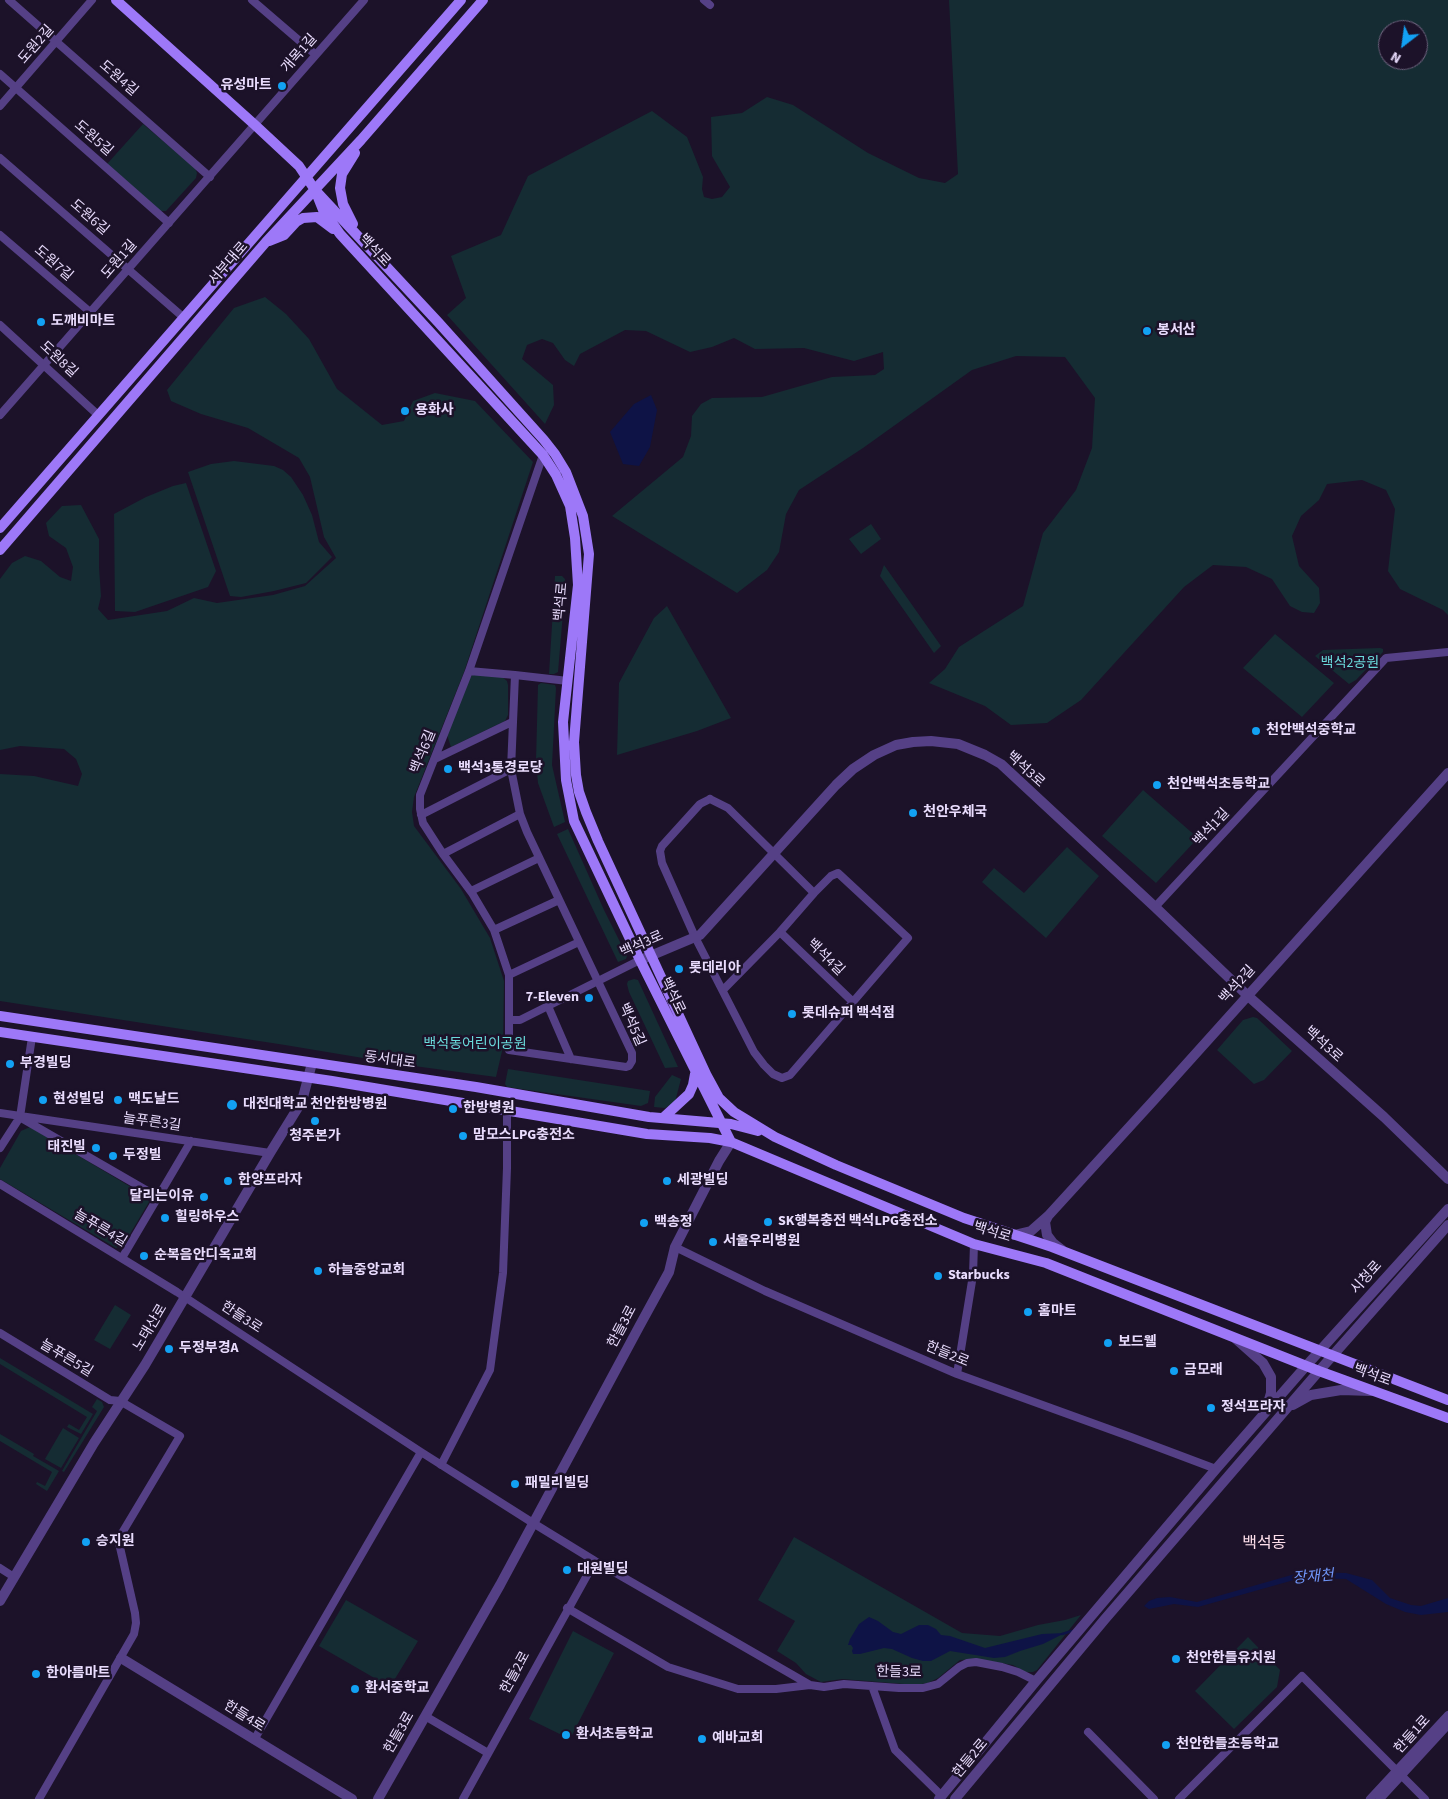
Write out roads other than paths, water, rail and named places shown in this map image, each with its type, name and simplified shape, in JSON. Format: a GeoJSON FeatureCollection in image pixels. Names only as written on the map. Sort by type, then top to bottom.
{"type":"FeatureCollection","features":[{"type":"Feature","properties":{"kind":"main road","name":"백석로"},"geometry":{"type":"LineString","coordinates":[[116,0],[298,166],[315,190],[544,440],[559,460],[583,516],[589,554],[574,742],[576,774],[586,812],[707,1076],[719,1098],[734,1112],[775,1137],[836,1165],[964,1218],[1065,1252],[1448,1400]]}},
{"type":"Feature","properties":{"kind":"main road","name":"서부대로"},"geometry":{"type":"LineString","coordinates":[[0,528],[461,0]]}},
{"type":"Feature","properties":{"kind":"main road","name":"서부대로"},"geometry":{"type":"LineString","coordinates":[[0,550],[266,242],[361,140],[483,0]]}},
{"type":"Feature","properties":{"kind":"main road"},"geometry":{"type":"LineString","coordinates":[[359,237],[342,204],[340,188],[342,174],[361,140]]}},
{"type":"Feature","properties":{"kind":"main road","name":"백석로"},"geometry":{"type":"LineString","coordinates":[[315,190],[323,210],[340,234],[542,455],[556,475],[570,506],[575,538],[578,585],[563,722],[566,780],[574,821],[695,1074],[726,1124],[731,1142],[974,1244],[1046,1263],[1306,1366],[1448,1418]]}},
{"type":"Feature","properties":{"kind":"main road"},"geometry":{"type":"LineString","coordinates":[[266,242],[284,235],[296,222],[310,217],[317,218],[340,234]]}},
{"type":"Feature","properties":{"kind":"main road","name":"동서대로"},"geometry":{"type":"LineString","coordinates":[[0,1016],[476,1087],[663,1118],[726,1124],[757,1130],[775,1137]]}},
{"type":"Feature","properties":{"kind":"main road","name":"동서대로"},"geometry":{"type":"LineString","coordinates":[[0,1032],[308,1078],[647,1134],[710,1138],[731,1142]]}},
{"type":"Feature","properties":{"kind":"main road"},"geometry":{"type":"LineString","coordinates":[[663,1118],[689,1094],[695,1074]]}},
{"type":"Feature","properties":{"kind":"main road"},"geometry":{"type":"LineString","coordinates":[[719,1098],[726,1124]]}},
{"type":"Feature","properties":{"kind":"street","name":"도원4길"},"geometry":{"type":"LineString","coordinates":[[8,0],[210,177]]}},
{"type":"Feature","properties":{"kind":"street","name":"도원2길"},"geometry":{"type":"LineString","coordinates":[[0,106],[92,0]]}},
{"type":"Feature","properties":{"kind":"street"},"geometry":{"type":"LineString","coordinates":[[252,0],[316,55]]}},
{"type":"Feature","properties":{"kind":"street"},"geometry":{"type":"LineString","coordinates":[[260,7],[266,0]]}},
{"type":"Feature","properties":{"kind":"street","name":"개목1길"},"geometry":{"type":"LineString","coordinates":[[255,125],[364,0]]}},
{"type":"Feature","properties":{"kind":"street","name":"도원5길"},"geometry":{"type":"LineString","coordinates":[[0,74],[170,223]]}},
{"type":"Feature","properties":{"kind":"street","name":"도원1길"},"geometry":{"type":"LineString","coordinates":[[1,412],[255,125]]}},
{"type":"Feature","properties":{"kind":"street","name":"도원6길"},"geometry":{"type":"LineString","coordinates":[[0,158],[184,317]]}},
{"type":"Feature","properties":{"kind":"street","name":"도원7길"},"geometry":{"type":"LineString","coordinates":[[0,235],[90,312]]}},
{"type":"Feature","properties":{"kind":"street","name":"도원8길"},"geometry":{"type":"LineString","coordinates":[[0,324],[98,415]]}},
{"type":"Feature","properties":{"kind":"street","name":"백석6길"},"geometry":{"type":"LineString","coordinates":[[509,1050],[509,975],[494,930],[471,891],[443,854],[423,823],[420,795],[469,671],[542,455]]}},
{"type":"Feature","properties":{"kind":"street","name":"백석1길"},"geometry":{"type":"LineString","coordinates":[[1155,907],[1386,658],[1448,652]]}},
{"type":"Feature","properties":{"kind":"street"},"geometry":{"type":"LineString","coordinates":[[469,671],[568,681]]}},
{"type":"Feature","properties":{"kind":"street","name":"백석5길"},"geometry":{"type":"LineString","coordinates":[[509,1050],[626,1067],[632,1061],[632,1053],[520,814],[511,769],[515,675]]}},
{"type":"Feature","properties":{"kind":"street"},"geometry":{"type":"LineString","coordinates":[[434,759],[512,722]]}},
{"type":"Feature","properties":{"kind":"street","name":"백석3로"},"geometry":{"type":"LineString","coordinates":[[509,1020],[520,1020],[640,960],[700,936],[836,785],[853,769],[874,755],[896,745],[913,742],[944,742],[971,748],[1001,764],[1248,995],[1384,1117],[1448,1179]]}},
{"type":"Feature","properties":{"kind":"street"},"geometry":{"type":"LineString","coordinates":[[421,815],[511,769]]}},
{"type":"Feature","properties":{"kind":"street","name":"백석2길"},"geometry":{"type":"LineString","coordinates":[[1014,1235],[1030,1231],[1048,1216],[1448,773]]}},
{"type":"Feature","properties":{"kind":"street"},"geometry":{"type":"LineString","coordinates":[[722,990],[780,932],[814,893],[831,876],[838,873],[908,938],[790,1075],[782,1078],[773,1074],[764,1066],[754,1052],[722,990],[695,937],[662,863],[660,851],[662,846],[700,804],[710,800],[728,808],[814,893]]}},
{"type":"Feature","properties":{"kind":"street"},"geometry":{"type":"LineString","coordinates":[[443,854],[520,814]]}},
{"type":"Feature","properties":{"kind":"street"},"geometry":{"type":"LineString","coordinates":[[471,891],[539,858]]}},
{"type":"Feature","properties":{"kind":"street"},"geometry":{"type":"LineString","coordinates":[[494,930],[559,900]]}},
{"type":"Feature","properties":{"kind":"street","name":"백석4길"},"geometry":{"type":"LineString","coordinates":[[780,932],[852,1002]]}},
{"type":"Feature","properties":{"kind":"street"},"geometry":{"type":"LineString","coordinates":[[509,975],[579,942]]}},
{"type":"Feature","properties":{"kind":"street"},"geometry":{"type":"LineString","coordinates":[[548,1006],[571,1059]]}},
{"type":"Feature","properties":{"kind":"street"},"geometry":{"type":"LineString","coordinates":[[0,1148],[20,1117],[32,1037]]}},
{"type":"Feature","properties":{"kind":"street","name":"노태산로"},"geometry":{"type":"LineString","coordinates":[[0,1601],[120,1401],[145,1365],[302,1101],[312,1064]]}},
{"type":"Feature","properties":{"kind":"street"},"geometry":{"type":"LineString","coordinates":[[441,1465],[490,1370],[503,1273],[507,1110]]}},
{"type":"Feature","properties":{"kind":"street","name":"늘푸른3길"},"geometry":{"type":"LineString","coordinates":[[0,1114],[270,1153]]}},
{"type":"Feature","properties":{"kind":"street","name":"늘푸른3길"},"geometry":{"type":"LineString","coordinates":[[20,1117],[158,1198]]}},
{"type":"Feature","properties":{"kind":"street","name":"늘푸른3길"},"geometry":{"type":"LineString","coordinates":[[122,1258],[191,1141]]}},
{"type":"Feature","properties":{"kind":"street","name":"한들3로"},"geometry":{"type":"LineString","coordinates":[[378,1799],[533,1523],[669,1272],[675,1247],[719,1161],[731,1142]]}},
{"type":"Feature","properties":{"kind":"street","name":"늘푸른4길"},"geometry":{"type":"LineString","coordinates":[[0,1184],[185,1298]]}},
{"type":"Feature","properties":{"kind":"street","name":"시청로"},"geometry":{"type":"LineString","coordinates":[[1306,1366],[1448,1209]]}},
{"type":"Feature","properties":{"kind":"street"},"geometry":{"type":"LineString","coordinates":[[1048,1216],[1046,1222],[1047,1235],[1053,1243],[1065,1252]]}},
{"type":"Feature","properties":{"kind":"street","name":"시청로"},"geometry":{"type":"LineString","coordinates":[[1319,1371],[1448,1225]]}},
{"type":"Feature","properties":{"kind":"street"},"geometry":{"type":"LineString","coordinates":[[957,1374],[973,1275],[974,1244]]}},
{"type":"Feature","properties":{"kind":"street","name":"한들2로"},"geometry":{"type":"LineString","coordinates":[[675,1247],[773,1295],[957,1374],[1131,1436],[1216,1469]]}},
{"type":"Feature","properties":{"kind":"street","name":"한들3로"},"geometry":{"type":"LineString","coordinates":[[185,1298],[420,1452],[533,1523],[595,1561],[810,1685]]}},
{"type":"Feature","properties":{"kind":"street","name":"늘푸른5길"},"geometry":{"type":"LineString","coordinates":[[0,1333],[110,1400],[120,1401],[180,1436],[122,1533],[119,1543],[136,1623],[134,1634],[122,1658]]}},
{"type":"Feature","properties":{"kind":"street"},"geometry":{"type":"LineString","coordinates":[[1236,1338],[1263,1363],[1270,1377],[1271,1393],[1266,1412]]}},
{"type":"Feature","properties":{"kind":"street","name":"한들2로"},"geometry":{"type":"LineString","coordinates":[[941,1797],[1216,1469],[1306,1366]]}},
{"type":"Feature","properties":{"kind":"street","name":"한들2로"},"geometry":{"type":"LineString","coordinates":[[955,1799],[1105,1619],[1319,1371]]}},
{"type":"Feature","properties":{"kind":"street"},"geometry":{"type":"LineString","coordinates":[[1286,1409],[1312,1394],[1341,1390],[1373,1391]]}},
{"type":"Feature","properties":{"kind":"street"},"geometry":{"type":"LineString","coordinates":[[254,1740],[420,1452]]}},
{"type":"Feature","properties":{"kind":"street","name":"한들2로"},"geometry":{"type":"LineString","coordinates":[[463,1799],[567,1608],[595,1561]]}},
{"type":"Feature","properties":{"kind":"street"},"geometry":{"type":"LineString","coordinates":[[0,1568],[14,1577]]}},
{"type":"Feature","properties":{"kind":"street","name":"한들3로"},"geometry":{"type":"LineString","coordinates":[[567,1608],[668,1667],[738,1690],[776,1690],[810,1685],[844,1684],[923,1688],[938,1684],[960,1667],[976,1662],[1018,1672],[1036,1682]]}},
{"type":"Feature","properties":{"kind":"street"},"geometry":{"type":"LineString","coordinates":[[39,1799],[122,1658]]}},
{"type":"Feature","properties":{"kind":"street","name":"한들4로"},"geometry":{"type":"LineString","coordinates":[[122,1658],[352,1799]]}},
{"type":"Feature","properties":{"kind":"street"},"geometry":{"type":"LineString","coordinates":[[1179,1799],[1302,1676],[1399,1774]]}},
{"type":"Feature","properties":{"kind":"street"},"geometry":{"type":"LineString","coordinates":[[872,1686],[895,1750],[941,1797]]}},
{"type":"Feature","properties":{"kind":"street","name":"한들1로"},"geometry":{"type":"LineString","coordinates":[[1380,1799],[1448,1715]]}},
{"type":"Feature","properties":{"kind":"street"},"geometry":{"type":"LineString","coordinates":[[425,1716],[488,1753]]}},
{"type":"Feature","properties":{"kind":"street","name":"한들1로"},"geometry":{"type":"LineString","coordinates":[[1370,1799],[1399,1774],[1448,1725]]}},
{"type":"Feature","properties":{"kind":"street"},"geometry":{"type":"LineString","coordinates":[[1088,1732],[1154,1799]]}},
{"type":"Feature","properties":{"kind":"street","name":"한들1로"},"geometry":{"type":"LineString","coordinates":[[1399,1774],[1425,1799]]}},
{"type":"Feature","properties":{"kind":"water"},"geometry":{"type":"Polygon","coordinates":[[[651,395],[657,410],[650,447],[639,466],[623,464],[610,432],[634,404],[651,395]]]}},
{"type":"Feature","properties":{"kind":"water"},"geometry":{"type":"Polygon","coordinates":[[[1302,1572],[1346,1573],[1372,1580],[1390,1598],[1411,1605],[1421,1606],[1448,1598],[1448,1612],[1421,1615],[1405,1612],[1386,1604],[1346,1579],[1301,1578],[1198,1607],[1174,1604],[1149,1609],[1144,1606],[1149,1601],[1157,1598],[1170,1597],[1197,1602],[1302,1572]]]}},
{"type":"Feature","properties":{"kind":"water"},"geometry":{"type":"Polygon","coordinates":[[[869,1617],[893,1632],[901,1634],[919,1625],[928,1625],[936,1629],[941,1635],[950,1636],[985,1648],[1042,1634],[1065,1633],[1043,1644],[1005,1657],[994,1658],[950,1651],[931,1661],[923,1661],[892,1649],[884,1648],[853,1654],[853,1648],[851,1645],[848,1645],[850,1639],[859,1624],[869,1617]]]}},
{"type":"Feature","properties":{"kind":"waterway","name":"장재천"},"geometry":{"type":"LineString","coordinates":[[1062,1634],[1072,1631]]}},
{"type":"Feature","properties":{"kind":"place","name":"유성마트"},"geometry":{"type":"Point","coordinates":[282,86]}},
{"type":"Feature","properties":{"kind":"place","name":"도깨비마트"},"geometry":{"type":"Point","coordinates":[41,322]}},
{"type":"Feature","properties":{"kind":"place","name":"봉서산"},"geometry":{"type":"Point","coordinates":[1147,331]}},
{"type":"Feature","properties":{"kind":"place","name":"용화사"},"geometry":{"type":"Point","coordinates":[405,411]}},
{"type":"Feature","properties":{"kind":"place","name":"천안백석중학교"},"geometry":{"type":"Point","coordinates":[1256,731]}},
{"type":"Feature","properties":{"kind":"place","name":"백석3통경로당"},"geometry":{"type":"Point","coordinates":[448,769]}},
{"type":"Feature","properties":{"kind":"place","name":"천안백석초등학교"},"geometry":{"type":"Point","coordinates":[1157,785]}},
{"type":"Feature","properties":{"kind":"place","name":"천안우체국"},"geometry":{"type":"Point","coordinates":[913,813]}},
{"type":"Feature","properties":{"kind":"place","name":"롯데리아"},"geometry":{"type":"Point","coordinates":[679,969]}},
{"type":"Feature","properties":{"kind":"place","name":"7-Eleven"},"geometry":{"type":"Point","coordinates":[589,998]}},
{"type":"Feature","properties":{"kind":"place","name":"롯데슈퍼 백석점"},"geometry":{"type":"Point","coordinates":[792,1014]}},
{"type":"Feature","properties":{"kind":"place","name":"부경빌딩"},"geometry":{"type":"Point","coordinates":[10,1064]}},
{"type":"Feature","properties":{"kind":"place","name":"현성빌딩"},"geometry":{"type":"Point","coordinates":[43,1100]}},
{"type":"Feature","properties":{"kind":"place","name":"맥도날드"},"geometry":{"type":"Point","coordinates":[118,1100]}},
{"type":"Feature","properties":{"kind":"place","name":"대전대학교 천안한방병원"},"geometry":{"type":"Point","coordinates":[232,1105]}},
{"type":"Feature","properties":{"kind":"place","name":"한방병원"},"geometry":{"type":"Point","coordinates":[453,1109]}},
{"type":"Feature","properties":{"kind":"place","name":"청주본가"},"geometry":{"type":"Point","coordinates":[315,1121]}},
{"type":"Feature","properties":{"kind":"place","name":"맘모스LPG충전소"},"geometry":{"type":"Point","coordinates":[463,1136]}},
{"type":"Feature","properties":{"kind":"place","name":"태진빌"},"geometry":{"type":"Point","coordinates":[96,1148]}},
{"type":"Feature","properties":{"kind":"place","name":"두정빌"},"geometry":{"type":"Point","coordinates":[113,1156]}},
{"type":"Feature","properties":{"kind":"place","name":"한양프라자"},"geometry":{"type":"Point","coordinates":[228,1181]}},
{"type":"Feature","properties":{"kind":"place","name":"세광빌딩"},"geometry":{"type":"Point","coordinates":[667,1181]}},
{"type":"Feature","properties":{"kind":"place","name":"달리는이유"},"geometry":{"type":"Point","coordinates":[204,1197]}},
{"type":"Feature","properties":{"kind":"place","name":"힐링하우스"},"geometry":{"type":"Point","coordinates":[165,1218]}},
{"type":"Feature","properties":{"kind":"place","name":"SK행복충전 백석LPG충전소"},"geometry":{"type":"Point","coordinates":[768,1222]}},
{"type":"Feature","properties":{"kind":"place","name":"백송정"},"geometry":{"type":"Point","coordinates":[644,1223]}},
{"type":"Feature","properties":{"kind":"place","name":"서울우리병원"},"geometry":{"type":"Point","coordinates":[713,1242]}},
{"type":"Feature","properties":{"kind":"place","name":"순복음안디옥교회"},"geometry":{"type":"Point","coordinates":[144,1256]}},
{"type":"Feature","properties":{"kind":"place","name":"하늘중앙교회"},"geometry":{"type":"Point","coordinates":[318,1271]}},
{"type":"Feature","properties":{"kind":"place","name":"Starbucks"},"geometry":{"type":"Point","coordinates":[938,1276]}},
{"type":"Feature","properties":{"kind":"place","name":"홈마트"},"geometry":{"type":"Point","coordinates":[1028,1312]}},
{"type":"Feature","properties":{"kind":"place","name":"보드웰"},"geometry":{"type":"Point","coordinates":[1108,1343]}},
{"type":"Feature","properties":{"kind":"place","name":"두정부경A"},"geometry":{"type":"Point","coordinates":[169,1349]}},
{"type":"Feature","properties":{"kind":"place","name":"금모래"},"geometry":{"type":"Point","coordinates":[1174,1371]}},
{"type":"Feature","properties":{"kind":"place","name":"정석프라자"},"geometry":{"type":"Point","coordinates":[1211,1408]}},
{"type":"Feature","properties":{"kind":"place","name":"패밀리빌딩"},"geometry":{"type":"Point","coordinates":[515,1484]}},
{"type":"Feature","properties":{"kind":"place","name":"승지원"},"geometry":{"type":"Point","coordinates":[86,1542]}},
{"type":"Feature","properties":{"kind":"place","name":"대원빌딩"},"geometry":{"type":"Point","coordinates":[567,1570]}},
{"type":"Feature","properties":{"kind":"place","name":"천안한들유치원"},"geometry":{"type":"Point","coordinates":[1176,1659]}},
{"type":"Feature","properties":{"kind":"place","name":"한아름마트"},"geometry":{"type":"Point","coordinates":[36,1674]}},
{"type":"Feature","properties":{"kind":"place","name":"환서중학교"},"geometry":{"type":"Point","coordinates":[355,1689]}},
{"type":"Feature","properties":{"kind":"place","name":"환서초등학교"},"geometry":{"type":"Point","coordinates":[566,1735]}},
{"type":"Feature","properties":{"kind":"place","name":"예바교회"},"geometry":{"type":"Point","coordinates":[702,1739]}},
{"type":"Feature","properties":{"kind":"place","name":"천안한들초등학교"},"geometry":{"type":"Point","coordinates":[1166,1745]}},
{"type":"Feature","properties":{"kind":"district","name":"백석동"},"geometry":{"type":"Point","coordinates":[1264,1544]}},
{"type":"Feature","properties":{"kind":"park label","name":"백석2공원"},"geometry":{"type":"Point","coordinates":[1350,664]}},
{"type":"Feature","properties":{"kind":"park label","name":"백석동어린이공원"},"geometry":{"type":"Point","coordinates":[475,1045]}}]}
